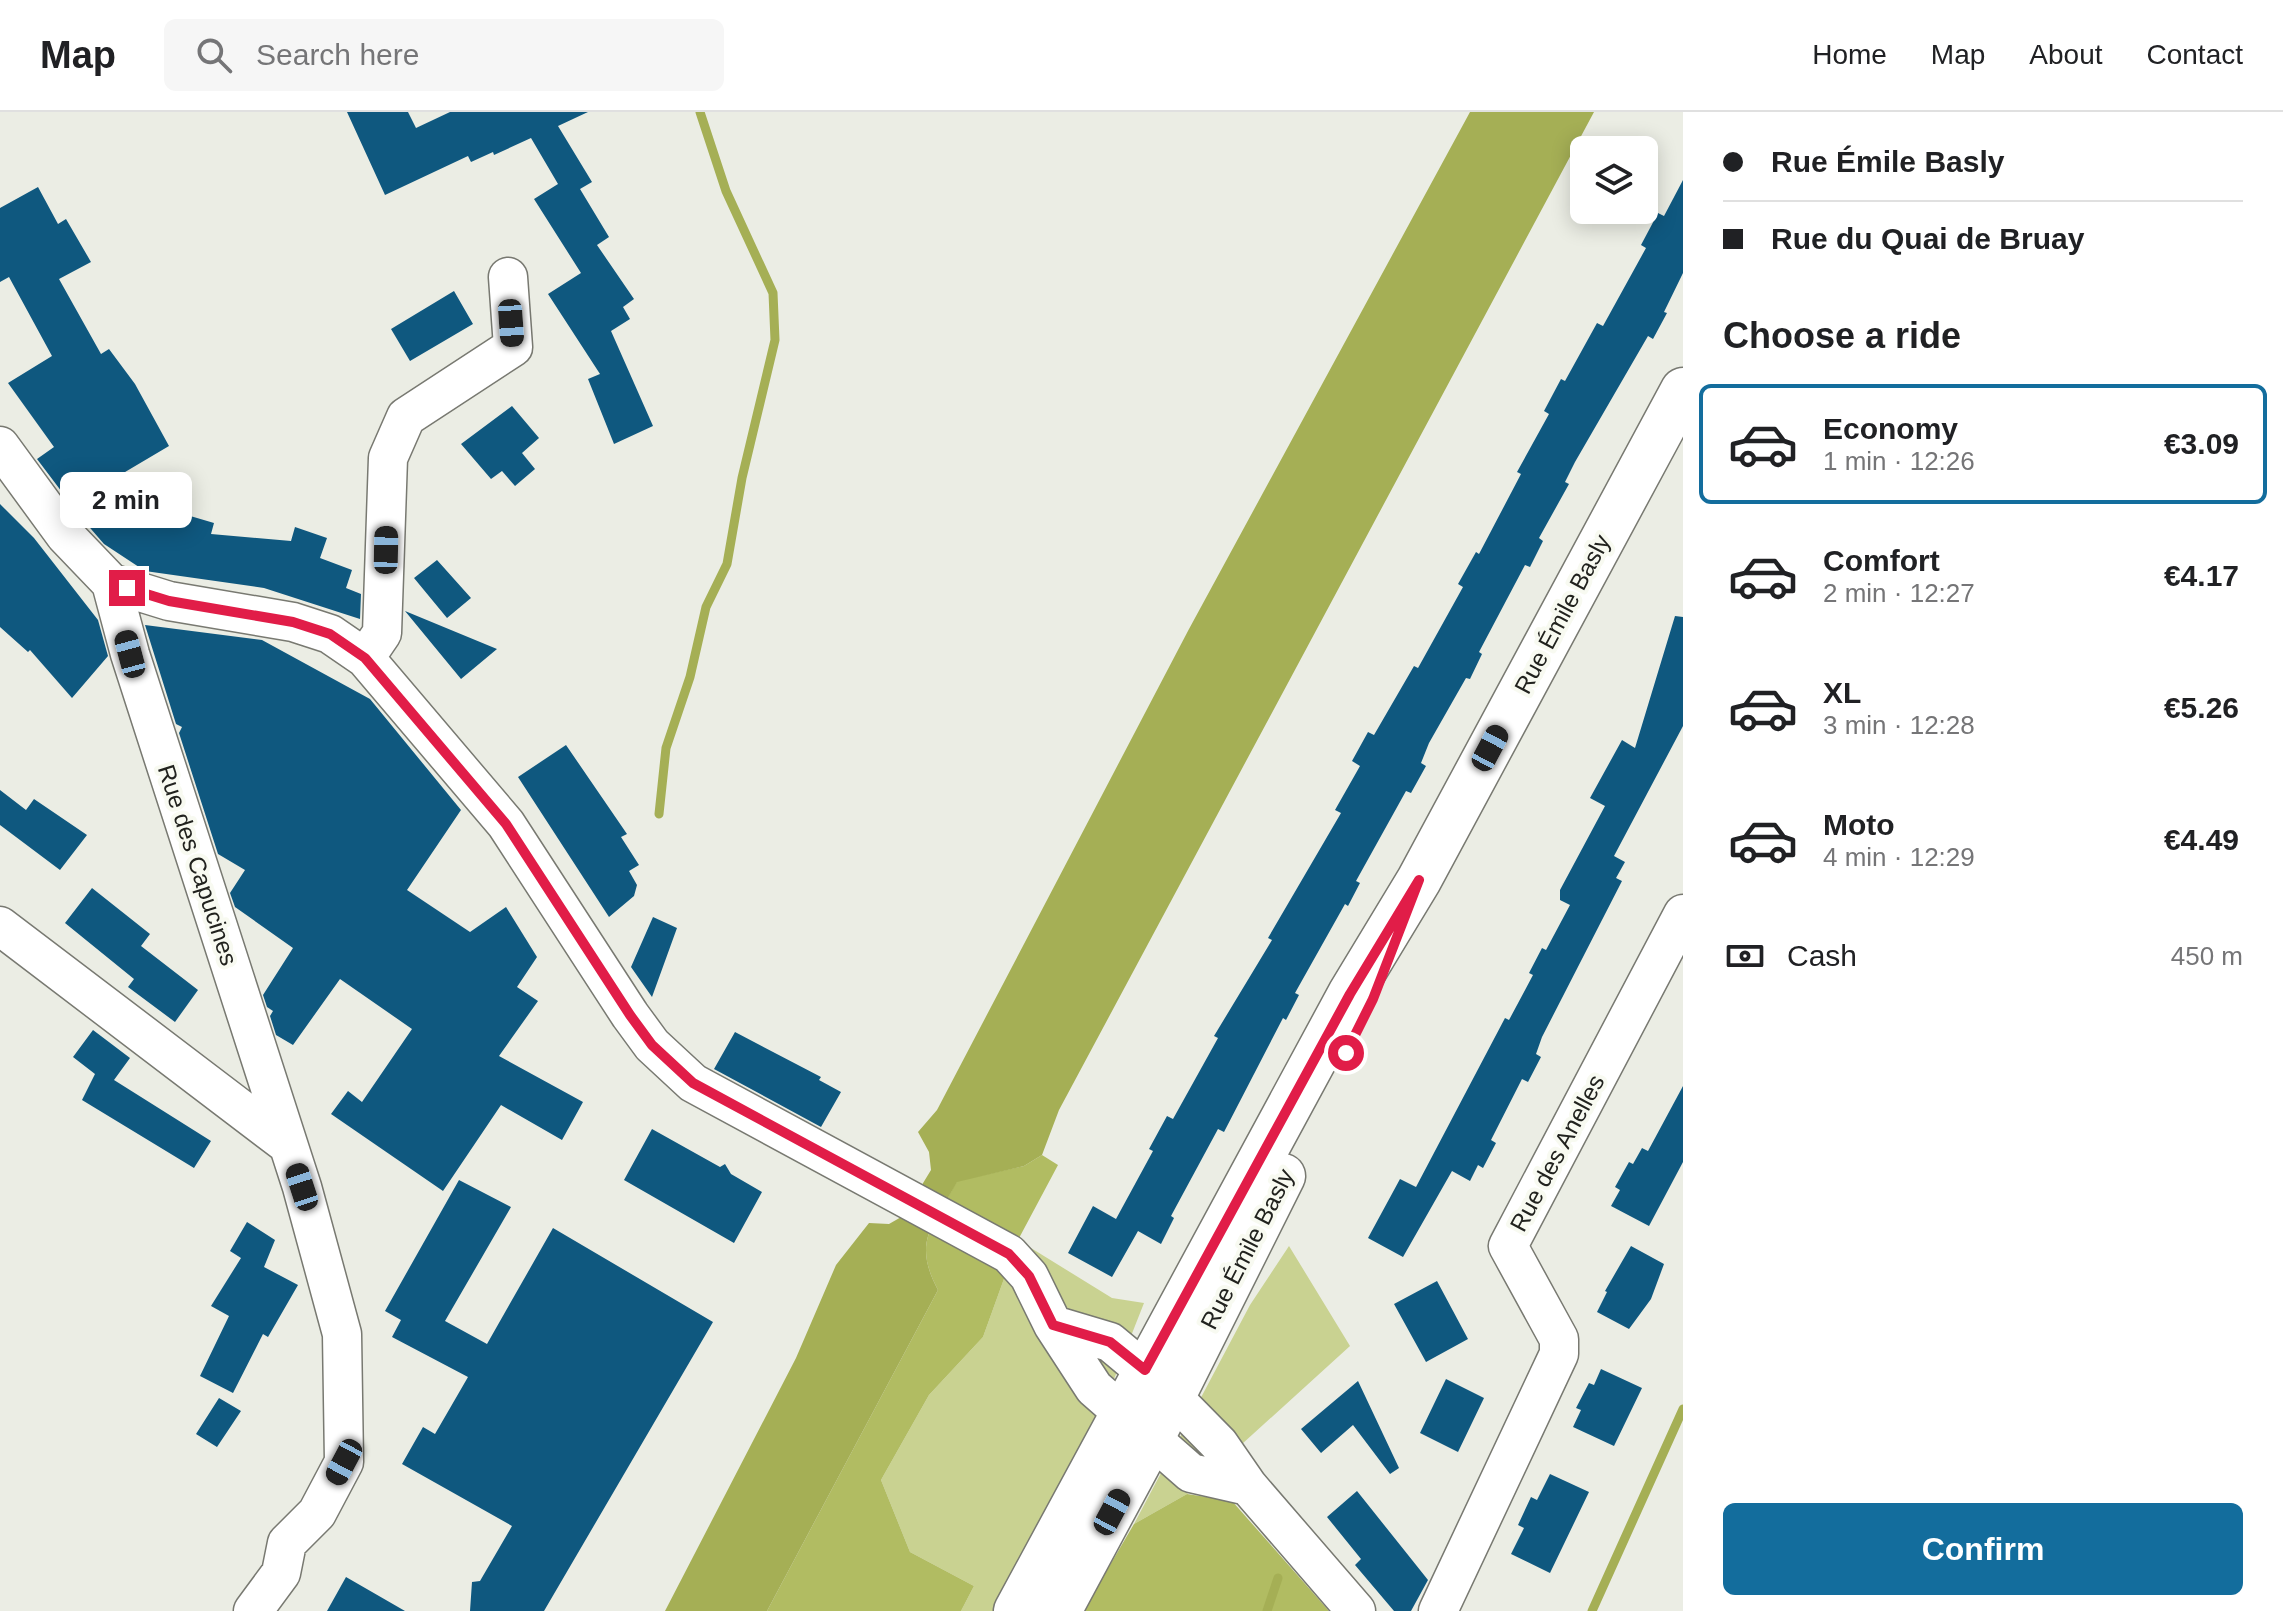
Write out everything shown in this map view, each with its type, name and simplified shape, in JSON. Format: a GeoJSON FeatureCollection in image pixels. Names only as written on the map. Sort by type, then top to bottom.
{"type":"FeatureCollection","features":[{"type":"Feature","properties":{"kind":"main road","name":"Rue Émile Basly"},"geometry":{"type":"LineString","coordinates":[[1059,1611],[1148,1404],[1195,1278],[1350,994],[1419,880],[1683,390]]}},
{"type":"Feature","properties":{"kind":"main road","name":"Rue Émile Basly"},"geometry":{"type":"LineString","coordinates":[[1016,1611],[1148,1404],[1373,999],[1419,880]]}},
{"type":"Feature","properties":{"kind":"street"},"geometry":{"type":"LineString","coordinates":[[365,658],[382,633],[388,458],[406,417],[513,347],[508,277]]}},
{"type":"Feature","properties":{"kind":"street"},"geometry":{"type":"LineString","coordinates":[[0,446],[65,535],[111,583],[169,601],[293,622],[330,634],[365,658],[506,824],[652,1045],[693,1083],[1009,1254],[1029,1276],[1053,1325],[1110,1342],[1191,1473],[1248,1486],[1356,1611]]}},
{"type":"Feature","properties":{"kind":"street","name":"Rue des Capucines"},"geometry":{"type":"LineString","coordinates":[[111,583],[130,654],[288,1145],[342,1334],[344,1462],[317,1513],[287,1543],[281,1573],[253,1611]]}},
{"type":"Feature","properties":{"kind":"street","name":"Rue des Anelles"},"geometry":{"type":"LineString","coordinates":[[1438,1611],[1559,1354],[1559,1339],[1508,1246],[1683,914]]}},
{"type":"Feature","properties":{"kind":"street"},"geometry":{"type":"LineString","coordinates":[[0,926],[288,1145]]}},
{"type":"Feature","properties":{"kind":"street"},"geometry":{"type":"LineString","coordinates":[[1051,1611],[1074,1544],[1148,1404]]}},
{"type":"Feature","properties":{"kind":"shaded area"},"geometry":{"type":"Polygon","coordinates":[[[1470,112],[1594,112],[1581,136],[1570,136],[1570,157],[1059,1110],[1042,1155],[1024,1166],[957,1182],[934,1223],[926,1246],[930,1273],[938,1290],[767,1611],[665,1611],[796,1358],[836,1265],[869,1223],[889,1224],[903,1216],[931,1170],[929,1152],[918,1132],[937,1110],[1189,629],[1470,112]]]}},
{"type":"Feature","properties":{"kind":"shaded area"},"geometry":{"type":"Polygon","coordinates":[[[1042,1155],[1058,1165],[1018,1240],[983,1337],[929,1395],[881,1480],[910,1552],[974,1586],[961,1611],[767,1611],[938,1290],[930,1273],[926,1246],[934,1222],[957,1181],[1024,1166],[1042,1155]]]}},
{"type":"Feature","properties":{"kind":"shaded area"},"geometry":{"type":"Polygon","coordinates":[[[1018,1240],[1112,1298],[1144,1303],[1094,1430],[998,1611],[961,1611],[974,1586],[910,1552],[881,1480],[929,1395],[983,1337],[1018,1240]]]}},
{"type":"Feature","properties":{"kind":"shaded area"},"geometry":{"type":"Polygon","coordinates":[[[1289,1246],[1350,1346],[1187,1494],[1134,1524],[1250,1305],[1289,1246]]]}},
{"type":"Feature","properties":{"kind":"shaded area"},"geometry":{"type":"Polygon","coordinates":[[[1187,1494],[1232,1501],[1329,1611],[1083,1611],[1134,1524],[1187,1494]]]}},
{"type":"Feature","properties":{"kind":"building"},"geometry":{"type":"Polygon","coordinates":[[[347,112],[408,112],[416,128],[450,112],[588,112],[558,126],[592,182],[580,189],[609,237],[597,245],[634,299],[623,307],[630,319],[611,331],[653,426],[614,444],[588,379],[600,374],[548,294],[581,273],[534,199],[558,184],[531,138],[471,162],[468,156],[385,195],[347,112]]]}},
{"type":"Feature","properties":{"kind":"building"},"geometry":{"type":"Polygon","coordinates":[[[1683,180],[1683,273],[1664,312],[1667,313],[1653,339],[1648,336],[1575,462],[1565,482],[1569,484],[1539,538],[1543,541],[1530,567],[1525,565],[1479,652],[1482,654],[1470,679],[1466,678],[1429,743],[1421,763],[1426,766],[1411,793],[1406,791],[1356,881],[1360,883],[1348,906],[1345,904],[1295,993],[1299,995],[1286,1020],[1283,1018],[1224,1132],[1218,1129],[1171,1216],[1174,1218],[1161,1244],[1138,1231],[1112,1277],[1068,1253],[1093,1206],[1116,1219],[1153,1151],[1149,1149],[1167,1116],[1173,1119],[1218,1038],[1214,1036],[1272,940],[1268,938],[1341,813],[1335,810],[1360,766],[1352,761],[1368,732],[1374,735],[1414,666],[1418,668],[1463,587],[1458,584],[1476,552],[1479,554],[1521,474],[1517,472],[1549,414],[1544,411],[1561,379],[1565,381],[1597,323],[1603,326],[1646,248],[1641,245],[1652,224],[1658,224],[1658,213],[1664,216],[1683,180]]]}},
{"type":"Feature","properties":{"kind":"building"},"geometry":{"type":"Polygon","coordinates":[[[38,187],[58,224],[66,219],[91,262],[59,279],[101,354],[109,349],[135,384],[169,446],[71,504],[37,459],[54,447],[8,383],[52,356],[9,277],[0,282],[0,208],[38,187]]]}},
{"type":"Feature","properties":{"kind":"building"},"geometry":{"type":"Polygon","coordinates":[[[454,291],[473,324],[410,361],[391,329],[454,291]]]}},
{"type":"Feature","properties":{"kind":"building"},"geometry":{"type":"Polygon","coordinates":[[[512,406],[539,438],[522,453],[535,469],[515,486],[502,471],[491,479],[461,444],[512,406]]]}},
{"type":"Feature","properties":{"kind":"building"},"geometry":{"type":"Polygon","coordinates":[[[142,491],[153,505],[214,523],[211,534],[291,541],[295,527],[327,538],[320,558],[352,570],[346,588],[361,594],[360,619],[264,588],[145,571],[104,544],[72,507],[142,491]]]}},
{"type":"Feature","properties":{"kind":"building"},"geometry":{"type":"Polygon","coordinates":[[[0,504],[34,538],[98,620],[108,656],[72,698],[30,650],[28,652],[0,627],[0,504]]]}},
{"type":"Feature","properties":{"kind":"building"},"geometry":{"type":"Polygon","coordinates":[[[437,560],[471,598],[447,618],[414,578],[437,560]]]}},
{"type":"Feature","properties":{"kind":"building"},"geometry":{"type":"Polygon","coordinates":[[[405,611],[497,649],[461,679],[405,611]]]}},
{"type":"Feature","properties":{"kind":"building"},"geometry":{"type":"Polygon","coordinates":[[[1675,616],[1683,617],[1683,726],[1614,856],[1625,862],[1616,878],[1622,881],[1542,1037],[1536,1054],[1541,1057],[1528,1082],[1522,1079],[1491,1140],[1496,1143],[1483,1168],[1478,1165],[1470,1181],[1452,1171],[1403,1257],[1368,1238],[1400,1179],[1416,1187],[1505,1018],[1509,1020],[1533,975],[1529,973],[1542,948],[1546,950],[1570,905],[1560,900],[1560,890],[1605,806],[1590,798],[1622,740],[1635,748],[1675,616]]]}},
{"type":"Feature","properties":{"kind":"building"},"geometry":{"type":"Polygon","coordinates":[[[145,625],[262,640],[370,699],[461,810],[407,890],[470,932],[506,907],[537,957],[517,987],[538,1001],[499,1056],[583,1102],[562,1140],[501,1105],[443,1191],[331,1114],[348,1091],[362,1102],[412,1029],[340,979],[293,1045],[276,1035],[270,1016],[273,1011],[267,1007],[263,995],[293,948],[235,907],[230,893],[245,870],[218,854],[179,733],[182,727],[176,724],[145,625]]]}},
{"type":"Feature","properties":{"kind":"building"},"geometry":{"type":"Polygon","coordinates":[[[566,745],[627,834],[621,837],[639,865],[629,871],[637,885],[634,896],[609,917],[518,777],[566,745]]]}},
{"type":"Feature","properties":{"kind":"building"},"geometry":{"type":"Polygon","coordinates":[[[0,790],[26,810],[34,799],[87,835],[60,870],[0,825],[0,790]]]}},
{"type":"Feature","properties":{"kind":"building"},"geometry":{"type":"Polygon","coordinates":[[[92,888],[150,934],[141,946],[198,990],[175,1022],[128,987],[134,979],[65,923],[92,888]]]}},
{"type":"Feature","properties":{"kind":"building"},"geometry":{"type":"Polygon","coordinates":[[[653,917],[677,928],[652,997],[631,967],[653,917]]]}},
{"type":"Feature","properties":{"kind":"building"},"geometry":{"type":"Polygon","coordinates":[[[93,1030],[130,1058],[114,1080],[211,1141],[194,1168],[82,1100],[95,1074],[73,1057],[93,1030]]]}},
{"type":"Feature","properties":{"kind":"building"},"geometry":{"type":"Polygon","coordinates":[[[735,1032],[821,1077],[819,1080],[841,1092],[821,1127],[714,1069],[735,1032]]]}},
{"type":"Feature","properties":{"kind":"building"},"geometry":{"type":"Polygon","coordinates":[[[1683,1086],[1683,1162],[1649,1226],[1611,1206],[1620,1190],[1615,1187],[1629,1162],[1633,1164],[1642,1148],[1648,1151],[1683,1086]]]}},
{"type":"Feature","properties":{"kind":"building"},"geometry":{"type":"Polygon","coordinates":[[[652,1129],[720,1167],[725,1164],[731,1174],[762,1192],[734,1243],[624,1180],[652,1129]]]}},
{"type":"Feature","properties":{"kind":"building"},"geometry":{"type":"Polygon","coordinates":[[[459,1180],[511,1207],[445,1321],[487,1344],[553,1228],[713,1322],[544,1611],[470,1611],[472,1582],[480,1581],[512,1526],[402,1464],[423,1427],[435,1434],[468,1377],[392,1337],[401,1320],[385,1311],[459,1180]]]}},
{"type":"Feature","properties":{"kind":"building"},"geometry":{"type":"Polygon","coordinates":[[[247,1222],[275,1240],[264,1267],[298,1285],[268,1337],[263,1334],[233,1393],[200,1376],[229,1316],[211,1306],[241,1258],[230,1251],[247,1222]]]}},
{"type":"Feature","properties":{"kind":"building"},"geometry":{"type":"Polygon","coordinates":[[[1631,1246],[1664,1264],[1651,1299],[1629,1329],[1597,1312],[1605,1291],[1631,1246]]]}},
{"type":"Feature","properties":{"kind":"building"},"geometry":{"type":"Polygon","coordinates":[[[1437,1281],[1468,1339],[1426,1362],[1394,1304],[1437,1281]]]}},
{"type":"Feature","properties":{"kind":"building"},"geometry":{"type":"Polygon","coordinates":[[[1601,1369],[1642,1388],[1614,1446],[1573,1427],[1581,1410],[1576,1408],[1589,1383],[1594,1385],[1601,1369]]]}},
{"type":"Feature","properties":{"kind":"building"},"geometry":{"type":"Polygon","coordinates":[[[1446,1379],[1484,1398],[1458,1452],[1420,1433],[1446,1379]]]}},
{"type":"Feature","properties":{"kind":"building"},"geometry":{"type":"Polygon","coordinates":[[[1358,1381],[1399,1468],[1390,1474],[1353,1425],[1321,1453],[1301,1429],[1358,1381]]]}},
{"type":"Feature","properties":{"kind":"building"},"geometry":{"type":"Polygon","coordinates":[[[219,1398],[241,1411],[217,1447],[196,1434],[219,1398]]]}},
{"type":"Feature","properties":{"kind":"building"},"geometry":{"type":"Polygon","coordinates":[[[1550,1474],[1589,1492],[1550,1573],[1511,1554],[1524,1528],[1518,1525],[1531,1497],[1537,1500],[1550,1474]]]}},
{"type":"Feature","properties":{"kind":"building"},"geometry":{"type":"Polygon","coordinates":[[[1357,1491],[1428,1580],[1411,1611],[1394,1611],[1355,1565],[1361,1559],[1327,1517],[1357,1491]]]}},
{"type":"Feature","properties":{"kind":"building"},"geometry":{"type":"Polygon","coordinates":[[[346,1577],[405,1611],[327,1611],[346,1577]]]}},
{"type":"Feature","properties":{"kind":"waterway"},"geometry":{"type":"LineString","coordinates":[[659,814],[666,748],[690,677],[706,607],[727,564],[742,478],[775,340],[773,293],[726,191],[700,112]]}},
{"type":"Feature","properties":{"kind":"waterway"},"geometry":{"type":"LineString","coordinates":[[1592,1611],[1683,1409]]}},
{"type":"Feature","properties":{"kind":"waterway"},"geometry":{"type":"LineString","coordinates":[[1267,1611],[1278,1578]]}},
{"type":"Feature","properties":{"kind":"route"},"geometry":{"type":"LineString","coordinates":[[127,588],[169,601],[293,622],[330,634],[365,658],[506,824],[630,1015],[652,1045],[693,1083],[1009,1254],[1029,1276],[1053,1325],[1110,1342],[1145,1370],[1350,994],[1419,880],[1373,999],[1346,1053]]}}]}
